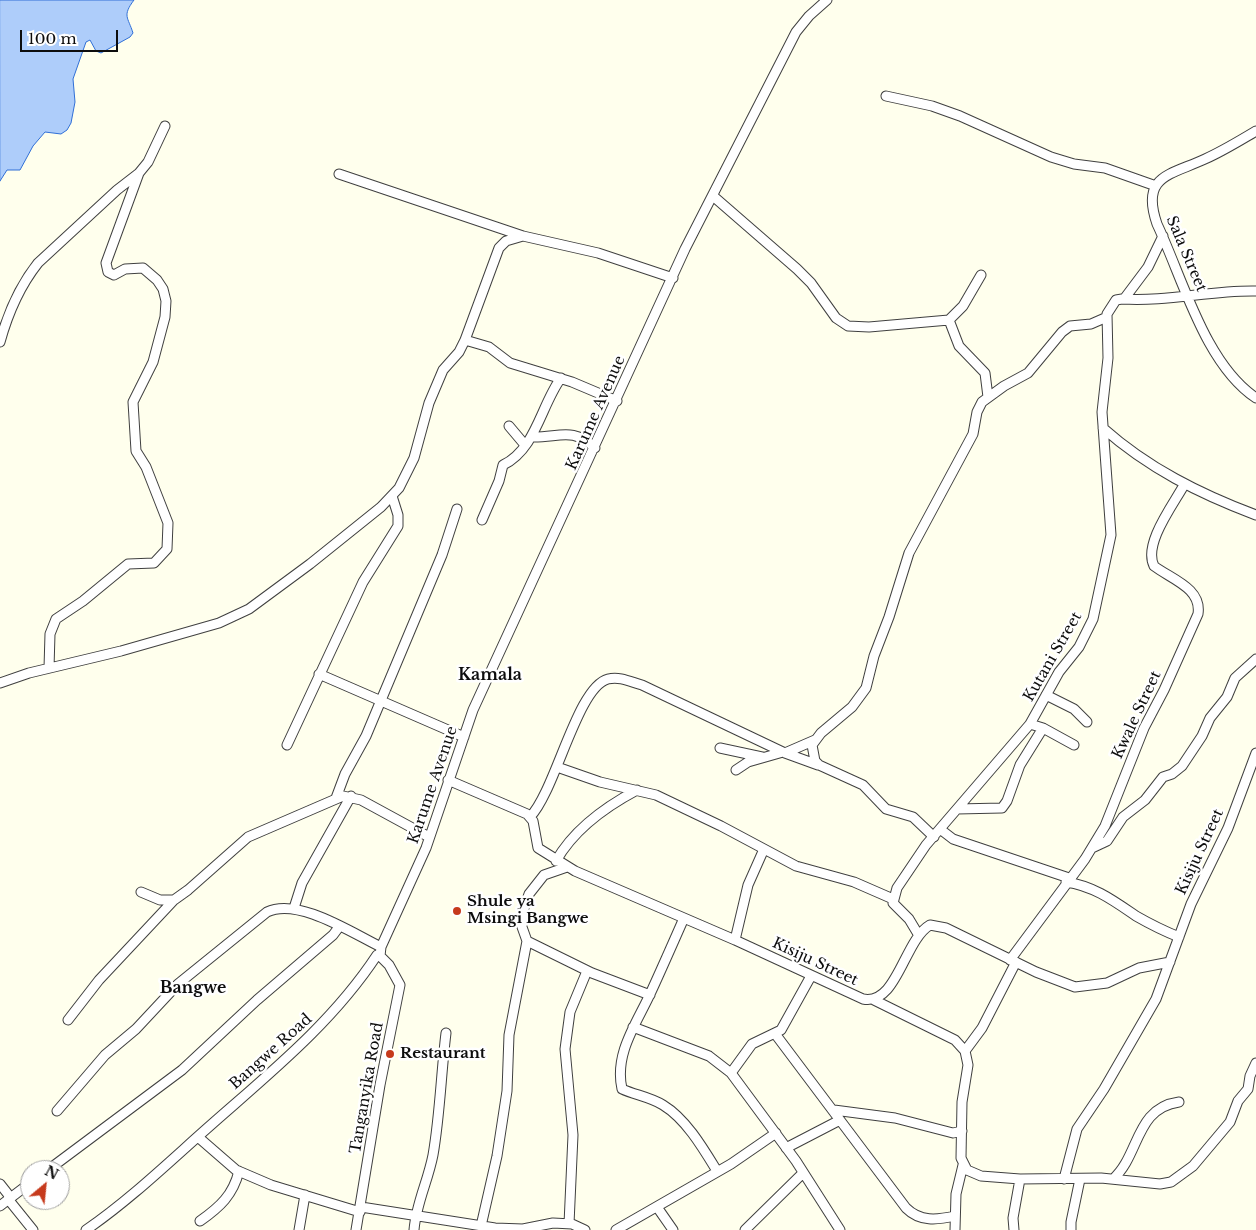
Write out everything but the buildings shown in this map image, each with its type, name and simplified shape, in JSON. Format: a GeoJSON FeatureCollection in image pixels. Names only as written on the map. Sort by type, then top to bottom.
{"type":"FeatureCollection","features":[{"type":"Feature","properties":{"kind":"street","name":"Karume Avenue"},"geometry":{"type":"LineString","coordinates":[[423,855],[473,710],[596,448],[673,278],[796,32],[809,16],[827,0]]}},
{"type":"Feature","properties":{"kind":"street"},"geometry":{"type":"LineString","coordinates":[[886,96],[932,106],[960,116],[1051,156],[1074,164],[1105,168],[1156,186],[1167,174],[1204,160],[1256,131]]}},
{"type":"Feature","properties":{"kind":"street"},"geometry":{"type":"LineString","coordinates":[[0,342],[20,289],[38,263],[117,190],[139,173],[148,162],[165,126]]}},
{"type":"Feature","properties":{"kind":"street"},"geometry":{"type":"LineString","coordinates":[[50,668],[50,634],[56,618],[83,601],[128,564],[154,563],[168,549],[168,523],[150,475],[136,451],[133,402],[153,362],[165,317],[166,301],[163,289],[157,280],[142,268],[125,269],[114,275],[108,272],[106,262],[139,173]]}},
{"type":"Feature","properties":{"kind":"street"},"geometry":{"type":"LineString","coordinates":[[339,174],[523,236],[598,253],[673,278]]}},
{"type":"Feature","properties":{"kind":"street","name":"Sala Street"},"geometry":{"type":"LineString","coordinates":[[1156,186],[1152,206],[1162,236],[1208,342],[1231,375],[1256,398]]}},
{"type":"Feature","properties":{"kind":"street"},"geometry":{"type":"LineString","coordinates":[[713,196],[811,283],[842,323],[869,327],[949,320],[963,306],[981,275]]}},
{"type":"Feature","properties":{"kind":"street"},"geometry":{"type":"LineString","coordinates":[[0,683],[50,668],[192,632],[219,623],[249,608],[310,564],[392,496],[399,488],[414,458],[429,404],[443,370],[459,352],[499,248],[511,239],[523,236]]}},
{"type":"Feature","properties":{"kind":"street"},"geometry":{"type":"LineString","coordinates":[[1124,300],[1148,267],[1162,236]]}},
{"type":"Feature","properties":{"kind":"street"},"geometry":{"type":"LineString","coordinates":[[736,770],[762,758],[815,740],[852,707],[866,688],[874,656],[890,617],[909,553],[973,434],[977,412],[988,397],[1028,373],[1049,345],[1068,327],[1091,324],[1107,317],[1111,306],[1116,300],[1235,290],[1256,291]]}},
{"type":"Feature","properties":{"kind":"street","name":"Kutani Street"},"geometry":{"type":"LineString","coordinates":[[892,899],[909,870],[940,829],[1030,724],[1059,672],[1079,647],[1093,619],[1111,535],[1102,402],[1108,358],[1107,317]]}},
{"type":"Feature","properties":{"kind":"street"},"geometry":{"type":"LineString","coordinates":[[949,320],[959,346],[986,373],[988,397]]}},
{"type":"Feature","properties":{"kind":"street"},"geometry":{"type":"LineString","coordinates":[[464,340],[489,347],[510,363],[562,378],[617,401]]}},
{"type":"Feature","properties":{"kind":"street"},"geometry":{"type":"LineString","coordinates":[[482,520],[499,482],[503,464],[510,461],[531,437],[550,396],[562,378]]}},
{"type":"Feature","properties":{"kind":"street"},"geometry":{"type":"LineString","coordinates":[[509,426],[525,445]]}},
{"type":"Feature","properties":{"kind":"street"},"geometry":{"type":"LineString","coordinates":[[1103,428],[1128,450],[1184,484],[1256,515]]}},
{"type":"Feature","properties":{"kind":"street"},"geometry":{"type":"LineString","coordinates":[[531,437],[570,433],[586,440],[596,448]]}},
{"type":"Feature","properties":{"kind":"street","name":"Kwale Street"},"geometry":{"type":"LineString","coordinates":[[965,1051],[982,1028],[1013,961],[1067,880],[1092,848],[1105,826],[1144,728],[1164,690],[1198,614],[1199,607],[1193,593],[1182,583],[1154,566],[1150,554],[1152,545],[1184,484]]}},
{"type":"Feature","properties":{"kind":"street"},"geometry":{"type":"LineString","coordinates":[[287,745],[363,582],[398,526],[398,515],[392,496]]}},
{"type":"Feature","properties":{"kind":"street"},"geometry":{"type":"LineString","coordinates":[[336,798],[344,774],[366,736],[379,700],[442,555],[457,509]]}},
{"type":"Feature","properties":{"kind":"street"},"geometry":{"type":"LineString","coordinates":[[1092,848],[1106,840],[1123,817],[1144,800],[1163,777],[1172,774],[1182,766],[1201,738],[1210,718],[1227,697],[1238,673],[1256,659]]}},
{"type":"Feature","properties":{"kind":"street"},"geometry":{"type":"LineString","coordinates":[[319,674],[464,736]]}},
{"type":"Feature","properties":{"kind":"street"},"geometry":{"type":"LineString","coordinates":[[448,780],[530,817],[547,794],[578,714],[596,688],[610,679],[619,678],[642,686],[784,752],[823,766],[864,785],[886,809],[913,817],[934,837]]}},
{"type":"Feature","properties":{"kind":"street"},"geometry":{"type":"LineString","coordinates":[[1046,695],[1074,709],[1087,722]]}},
{"type":"Feature","properties":{"kind":"street"},"geometry":{"type":"LineString","coordinates":[[1030,724],[1043,728],[1074,745]]}},
{"type":"Feature","properties":{"kind":"street"},"geometry":{"type":"LineString","coordinates":[[957,809],[1002,808],[1007,801],[1020,765],[1043,728]]}},
{"type":"Feature","properties":{"kind":"street"},"geometry":{"type":"LineString","coordinates":[[815,740],[812,752],[815,761],[823,766]]}},
{"type":"Feature","properties":{"kind":"street"},"geometry":{"type":"LineString","coordinates":[[720,748],[762,758]]}},
{"type":"Feature","properties":{"kind":"street","name":"Kisiju Street"},"geometry":{"type":"LineString","coordinates":[[1064,1179],[1077,1129],[1137,1035],[1156,999],[1191,904],[1228,828],[1255,757]]}},
{"type":"Feature","properties":{"kind":"street"},"geometry":{"type":"LineString","coordinates":[[557,767],[600,782],[637,790],[666,800],[796,866],[854,882],[892,899],[893,903],[909,919],[918,934]]}},
{"type":"Feature","properties":{"kind":"street"},"geometry":{"type":"LineString","coordinates":[[556,861],[568,842],[583,827],[612,804],[637,790]]}},
{"type":"Feature","properties":{"kind":"street"},"geometry":{"type":"LineString","coordinates":[[294,908],[302,883],[351,796]]}},
{"type":"Feature","properties":{"kind":"street"},"geometry":{"type":"LineString","coordinates":[[68,1020],[99,980],[174,900],[248,837],[336,798],[351,796],[428,837]]}},
{"type":"Feature","properties":{"kind":"street","name":"Kisiju Street"},"geometry":{"type":"LineString","coordinates":[[530,817],[536,845],[567,867],[863,999],[874,1000],[955,1040],[965,1051]]}},
{"type":"Feature","properties":{"kind":"street"},"geometry":{"type":"LineString","coordinates":[[940,829],[953,839],[1104,894],[1137,916],[1179,937]]}},
{"type":"Feature","properties":{"kind":"street"},"geometry":{"type":"LineString","coordinates":[[734,940],[748,885],[764,849]]}},
{"type":"Feature","properties":{"kind":"street","name":"Bangwe Road"},"geometry":{"type":"LineString","coordinates":[[86,1230],[198,1137],[306,1042],[366,972],[380,952],[423,855]]}},
{"type":"Feature","properties":{"kind":"street"},"geometry":{"type":"LineString","coordinates":[[481,1226],[498,1148],[507,1091],[509,1035],[527,942],[522,927],[522,914],[529,894],[544,875],[567,867]]}},
{"type":"Feature","properties":{"kind":"street"},"geometry":{"type":"LineString","coordinates":[[142,892],[160,900],[174,900]]}},
{"type":"Feature","properties":{"kind":"street"},"geometry":{"type":"LineString","coordinates":[[57,1111],[79,1088],[105,1055],[136,1028],[190,974],[268,912],[284,906],[294,908],[339,927],[380,952]]}},
{"type":"Feature","properties":{"kind":"street"},"geometry":{"type":"LineString","coordinates":[[684,918],[650,995],[633,1027],[622,1056],[620,1071],[622,1089],[663,1105],[690,1131],[717,1171]]}},
{"type":"Feature","properties":{"kind":"street"},"geometry":{"type":"LineString","coordinates":[[874,1000],[886,992],[918,934],[930,925],[937,925],[1066,985],[1084,987],[1107,982],[1139,968],[1170,962]]}},
{"type":"Feature","properties":{"kind":"street"},"geometry":{"type":"LineString","coordinates":[[61,1160],[182,1070],[271,988],[333,935],[339,927]]}},
{"type":"Feature","properties":{"kind":"street"},"geometry":{"type":"LineString","coordinates":[[527,942],[587,971],[650,995]]}},
{"type":"Feature","properties":{"kind":"street","name":"Tanganyika Road"},"geometry":{"type":"LineString","coordinates":[[356,1230],[380,1084],[400,985],[380,952]]}},
{"type":"Feature","properties":{"kind":"street"},"geometry":{"type":"LineString","coordinates":[[569,1224],[573,1135],[564,1059],[565,1042],[570,1012],[587,971]]}},
{"type":"Feature","properties":{"kind":"street"},"geometry":{"type":"LineString","coordinates":[[731,1073],[752,1044],[776,1035],[781,1030],[811,976]]}},
{"type":"Feature","properties":{"kind":"street"},"geometry":{"type":"LineString","coordinates":[[633,1027],[708,1056],[731,1073],[776,1133],[840,1230]]}},
{"type":"Feature","properties":{"kind":"street"},"geometry":{"type":"LineString","coordinates":[[414,1230],[415,1215],[426,1184],[436,1134],[446,1033]]}},
{"type":"Feature","properties":{"kind":"street"},"geometry":{"type":"LineString","coordinates":[[776,1035],[911,1214],[929,1220],[955,1216]]}},
{"type":"Feature","properties":{"kind":"street"},"geometry":{"type":"LineString","coordinates":[[955,1230],[956,1194],[964,1165],[957,1132],[968,1064],[965,1051]]}},
{"type":"Feature","properties":{"kind":"street"},"geometry":{"type":"LineString","coordinates":[[964,1165],[974,1175],[981,1176],[1020,1179],[1113,1179],[1160,1184],[1171,1182],[1185,1174],[1230,1122],[1238,1101],[1248,1089],[1250,1076],[1256,1063]]}},
{"type":"Feature","properties":{"kind":"street"},"geometry":{"type":"LineString","coordinates":[[1113,1179],[1124,1165],[1140,1133],[1153,1114],[1165,1104],[1179,1102]]}},
{"type":"Feature","properties":{"kind":"street"},"geometry":{"type":"LineString","coordinates":[[834,1110],[895,1118],[957,1132]]}},
{"type":"Feature","properties":{"kind":"street"},"geometry":{"type":"LineString","coordinates":[[786,1148],[840,1120]]}},
{"type":"Feature","properties":{"kind":"street"},"geometry":{"type":"LineString","coordinates":[[616,1230],[717,1171],[776,1133]]}},
{"type":"Feature","properties":{"kind":"street"},"geometry":{"type":"LineString","coordinates":[[198,1137],[239,1171],[271,1185],[360,1209],[415,1215],[481,1226],[523,1229],[553,1223],[569,1224],[585,1230]]}},
{"type":"Feature","properties":{"kind":"street"},"geometry":{"type":"LineString","coordinates":[[200,1221],[222,1205],[236,1183],[239,1171]]}},
{"type":"Feature","properties":{"kind":"street"},"geometry":{"type":"LineString","coordinates":[[745,1230],[803,1173]]}},
{"type":"Feature","properties":{"kind":"street"},"geometry":{"type":"LineString","coordinates":[[1014,1230],[1013,1218],[1020,1179]]}},
{"type":"Feature","properties":{"kind":"street"},"geometry":{"type":"LineString","coordinates":[[1072,1230],[1071,1222],[1080,1180]]}},
{"type":"Feature","properties":{"kind":"street"},"geometry":{"type":"LineString","coordinates":[[0,1184],[33,1230]]}},
{"type":"Feature","properties":{"kind":"street"},"geometry":{"type":"LineString","coordinates":[[0,1206],[20,1190]]}},
{"type":"Feature","properties":{"kind":"street"},"geometry":{"type":"LineString","coordinates":[[299,1230],[305,1195]]}},
{"type":"Feature","properties":{"kind":"street"},"geometry":{"type":"LineString","coordinates":[[657,1207],[673,1230]]}},
{"type":"Feature","properties":{"kind":"water"},"geometry":{"type":"Polygon","coordinates":[[[0,0],[134,0],[127,13],[133,33],[130,37],[101,53],[96,51],[90,40],[86,42],[73,79],[75,102],[71,123],[67,130],[61,134],[45,132],[33,146],[20,170],[7,170],[0,181],[0,0]]]}},
{"type":"Feature","properties":{"kind":"place","name":"Shule ya Msingi Bangwe"},"geometry":{"type":"Point","coordinates":[457,911]}},
{"type":"Feature","properties":{"kind":"place","name":"Restaurant"},"geometry":{"type":"Point","coordinates":[390,1054]}},
{"type":"Feature","properties":{"kind":"district","name":"Kamala"},"geometry":{"type":"Point","coordinates":[490,675]}},
{"type":"Feature","properties":{"kind":"district","name":"Bangwe"},"geometry":{"type":"Point","coordinates":[193,988]}}]}
